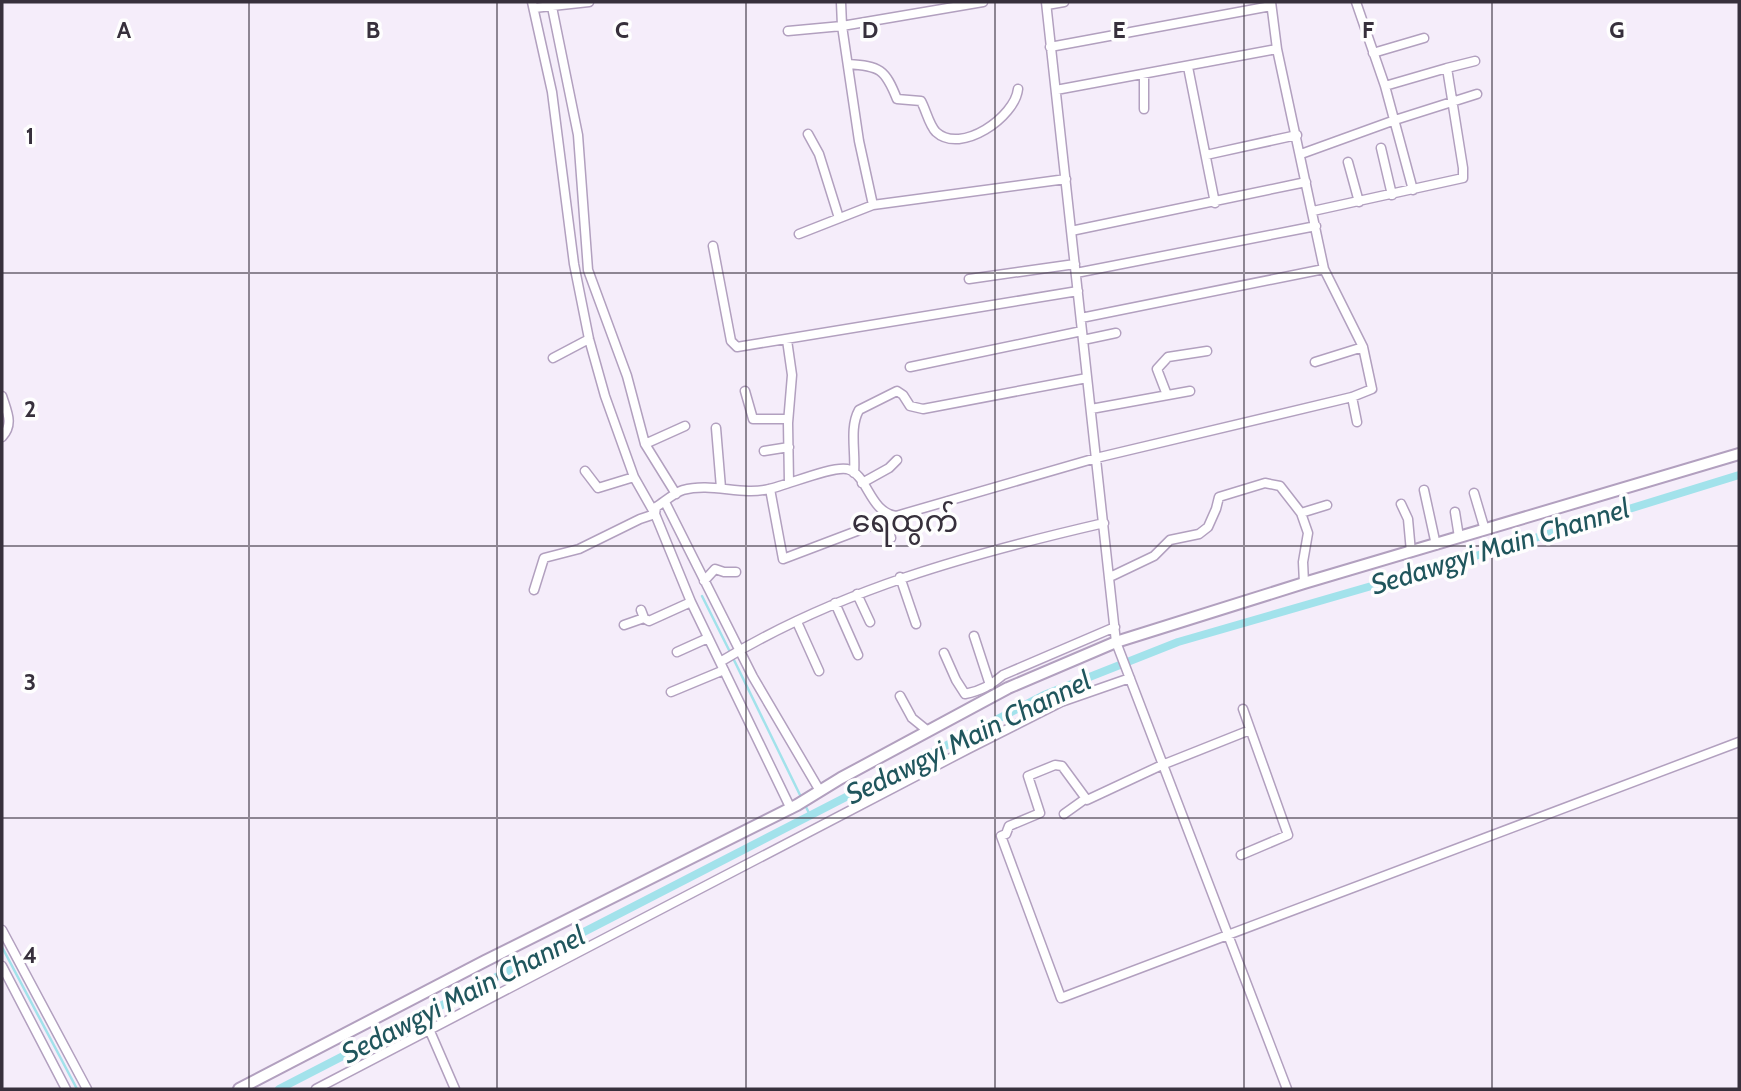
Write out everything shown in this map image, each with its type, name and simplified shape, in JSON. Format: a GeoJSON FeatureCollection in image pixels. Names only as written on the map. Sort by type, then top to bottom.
{"type":"FeatureCollection","features":[{"type":"Feature","properties":{"kind":"street"},"geometry":{"type":"LineString","coordinates":[[589,2],[533,5],[552,92],[574,264],[589,339],[605,396],[634,477],[659,506],[704,580],[738,653],[820,791]]}},
{"type":"Feature","properties":{"kind":"street"},"geometry":{"type":"LineString","coordinates":[[841,2],[842,26],[861,152],[873,205]]}},
{"type":"Feature","properties":{"kind":"street"},"geometry":{"type":"LineString","coordinates":[[788,32],[842,26],[983,2]]}},
{"type":"Feature","properties":{"kind":"street"},"geometry":{"type":"LineString","coordinates":[[1064,2],[1046,3],[1118,646],[1287,1089]]}},
{"type":"Feature","properties":{"kind":"street"},"geometry":{"type":"LineString","coordinates":[[1356,2],[1385,86],[1413,190]]}},
{"type":"Feature","properties":{"kind":"street"},"geometry":{"type":"LineString","coordinates":[[551,4],[578,135],[588,270],[627,376],[645,444],[676,494]]}},
{"type":"Feature","properties":{"kind":"street"},"geometry":{"type":"LineString","coordinates":[[770,489],[783,559],[887,517],[1096,458],[1352,397],[1372,389],[1363,347],[1324,269],[1277,49],[1271,4],[1050,47]]}},
{"type":"Feature","properties":{"kind":"street"},"geometry":{"type":"LineString","coordinates":[[1373,53],[1424,38]]}},
{"type":"Feature","properties":{"kind":"street"},"geometry":{"type":"LineString","coordinates":[[1056,90],[1277,49]]}},
{"type":"Feature","properties":{"kind":"street"},"geometry":{"type":"LineString","coordinates":[[1385,86],[1475,61]]}},
{"type":"Feature","properties":{"kind":"street"},"geometry":{"type":"LineString","coordinates":[[848,64],[872,65],[878,69],[898,99],[922,102],[936,131],[947,138],[966,138],[989,128],[1013,106],[1018,89]]}},
{"type":"Feature","properties":{"kind":"street"},"geometry":{"type":"LineString","coordinates":[[1188,66],[1215,203]]}},
{"type":"Feature","properties":{"kind":"street"},"geometry":{"type":"LineString","coordinates":[[1313,211],[1463,178],[1447,68]]}},
{"type":"Feature","properties":{"kind":"street"},"geometry":{"type":"LineString","coordinates":[[1144,75],[1144,109]]}},
{"type":"Feature","properties":{"kind":"street"},"geometry":{"type":"LineString","coordinates":[[1301,154],[1477,94]]}},
{"type":"Feature","properties":{"kind":"street"},"geometry":{"type":"LineString","coordinates":[[808,134],[819,154],[839,218]]}},
{"type":"Feature","properties":{"kind":"street"},"geometry":{"type":"LineString","coordinates":[[1206,155],[1297,135]]}},
{"type":"Feature","properties":{"kind":"street"},"geometry":{"type":"LineString","coordinates":[[1381,148],[1392,195]]}},
{"type":"Feature","properties":{"kind":"street"},"geometry":{"type":"LineString","coordinates":[[1348,163],[1359,202]]}},
{"type":"Feature","properties":{"kind":"street"},"geometry":{"type":"LineString","coordinates":[[562,168],[579,169]]}},
{"type":"Feature","properties":{"kind":"street"},"geometry":{"type":"LineString","coordinates":[[799,234],[873,205],[1066,179]]}},
{"type":"Feature","properties":{"kind":"street"},"geometry":{"type":"LineString","coordinates":[[1072,231],[1306,182]]}},
{"type":"Feature","properties":{"kind":"street"},"geometry":{"type":"LineString","coordinates":[[968,279],[1076,269],[1316,226]]}},
{"type":"Feature","properties":{"kind":"street"},"geometry":{"type":"LineString","coordinates":[[713,246],[733,344],[737,347],[1078,291]]}},
{"type":"Feature","properties":{"kind":"street"},"geometry":{"type":"LineString","coordinates":[[1081,318],[1324,269]]}},
{"type":"Feature","properties":{"kind":"street"},"geometry":{"type":"LineString","coordinates":[[911,367],[1083,336],[1116,333]]}},
{"type":"Feature","properties":{"kind":"street"},"geometry":{"type":"LineString","coordinates":[[553,358],[589,339]]}},
{"type":"Feature","properties":{"kind":"street"},"geometry":{"type":"LineString","coordinates":[[787,340],[792,375],[788,419],[789,483]]}},
{"type":"Feature","properties":{"kind":"street"},"geometry":{"type":"LineString","coordinates":[[1315,362],[1363,347]]}},
{"type":"Feature","properties":{"kind":"street"},"geometry":{"type":"LineString","coordinates":[[1167,395],[1157,369],[1168,357],[1207,351]]}},
{"type":"Feature","properties":{"kind":"street"},"geometry":{"type":"LineString","coordinates":[[891,538],[887,517],[855,470],[853,429],[859,410],[897,391],[910,406],[923,410],[1087,379]]}},
{"type":"Feature","properties":{"kind":"street"},"geometry":{"type":"LineString","coordinates":[[745,391],[753,419],[788,419]]}},
{"type":"Feature","properties":{"kind":"street"},"geometry":{"type":"LineString","coordinates":[[1091,409],[1191,391]]}},
{"type":"Feature","properties":{"kind":"street"},"geometry":{"type":"LineString","coordinates":[[2,396],[10,421],[8,431],[2,438]]}},
{"type":"Feature","properties":{"kind":"street"},"geometry":{"type":"LineString","coordinates":[[1352,397],[1357,422]]}},
{"type":"Feature","properties":{"kind":"street"},"geometry":{"type":"LineString","coordinates":[[645,444],[685,426]]}},
{"type":"Feature","properties":{"kind":"street"},"geometry":{"type":"LineString","coordinates":[[716,428],[721,488]]}},
{"type":"Feature","properties":{"kind":"street"},"geometry":{"type":"LineString","coordinates":[[764,451],[789,447]]}},
{"type":"Feature","properties":{"kind":"street"},"geometry":{"type":"LineString","coordinates":[[855,470],[863,454]]}},
{"type":"Feature","properties":{"kind":"street"},"geometry":{"type":"LineString","coordinates":[[239,1089],[810,799],[820,791],[1009,688],[1118,646],[1304,583],[1739,454]]}},
{"type":"Feature","properties":{"kind":"street"},"geometry":{"type":"LineString","coordinates":[[862,483],[889,468],[897,460]]}},
{"type":"Feature","properties":{"kind":"street"},"geometry":{"type":"LineString","coordinates":[[534,590],[546,556],[579,549],[640,519],[676,494],[690,489],[770,489],[839,469],[855,470]]}},
{"type":"Feature","properties":{"kind":"street"},"geometry":{"type":"LineString","coordinates":[[584,471],[598,488],[634,477]]}},
{"type":"Feature","properties":{"kind":"street"},"geometry":{"type":"LineString","coordinates":[[1110,577],[1154,556],[1170,540],[1199,534],[1208,527],[1219,497],[1265,483],[1274,483],[1280,486],[1301,513],[1308,533],[1303,562],[1304,583]]}},
{"type":"Feature","properties":{"kind":"street"},"geometry":{"type":"LineString","coordinates":[[1424,490],[1436,544]]}},
{"type":"Feature","properties":{"kind":"street"},"geometry":{"type":"LineString","coordinates":[[1474,493],[1485,530]]}},
{"type":"Feature","properties":{"kind":"street"},"geometry":{"type":"LineString","coordinates":[[1401,504],[1408,519],[1411,552]]}},
{"type":"Feature","properties":{"kind":"street"},"geometry":{"type":"LineString","coordinates":[[1301,513],[1327,505]]}},
{"type":"Feature","properties":{"kind":"street"},"geometry":{"type":"LineString","coordinates":[[659,506],[691,602],[794,807]]}},
{"type":"Feature","properties":{"kind":"street"},"geometry":{"type":"LineString","coordinates":[[1455,512],[1459,537]]}},
{"type":"Feature","properties":{"kind":"street"},"geometry":{"type":"LineString","coordinates":[[671,692],[738,653],[856,594],[901,577],[1104,523]]}},
{"type":"Feature","properties":{"kind":"street"},"geometry":{"type":"LineString","coordinates":[[704,580],[715,569],[736,572]]}},
{"type":"Feature","properties":{"kind":"street"},"geometry":{"type":"LineString","coordinates":[[901,577],[916,624]]}},
{"type":"Feature","properties":{"kind":"street"},"geometry":{"type":"LineString","coordinates":[[856,594],[870,622]]}},
{"type":"Feature","properties":{"kind":"street"},"geometry":{"type":"LineString","coordinates":[[624,625],[642,614],[646,620],[653,619],[691,602]]}},
{"type":"Feature","properties":{"kind":"street"},"geometry":{"type":"LineString","coordinates":[[835,603],[858,655]]}},
{"type":"Feature","properties":{"kind":"street"},"geometry":{"type":"LineString","coordinates":[[797,622],[819,671]]}},
{"type":"Feature","properties":{"kind":"street"},"geometry":{"type":"LineString","coordinates":[[944,653],[965,694],[1115,627]]}},
{"type":"Feature","properties":{"kind":"street"},"geometry":{"type":"LineString","coordinates":[[974,636],[990,685]]}},
{"type":"Feature","properties":{"kind":"street"},"geometry":{"type":"LineString","coordinates":[[677,652],[708,638]]}},
{"type":"Feature","properties":{"kind":"street"},"geometry":{"type":"LineString","coordinates":[[1003,675],[1009,688]]}},
{"type":"Feature","properties":{"kind":"street"},"geometry":{"type":"LineString","coordinates":[[316,1089],[978,743],[1061,702],[1129,676]]}},
{"type":"Feature","properties":{"kind":"street"},"geometry":{"type":"LineString","coordinates":[[900,696],[912,718],[928,731]]}},
{"type":"Feature","properties":{"kind":"street"},"geometry":{"type":"LineString","coordinates":[[1241,855],[1288,835],[1243,709]]}},
{"type":"Feature","properties":{"kind":"street"},"geometry":{"type":"LineString","coordinates":[[1064,814],[1086,799],[1250,730]]}},
{"type":"Feature","properties":{"kind":"street"},"geometry":{"type":"LineString","coordinates":[[1086,799],[1062,766],[1055,765],[1028,776],[1040,813],[1009,827],[1006,834],[1001,836],[1061,998],[1497,831],[1739,742]]}},
{"type":"Feature","properties":{"kind":"street"},"geometry":{"type":"LineString","coordinates":[[2,930],[87,1089]]}},
{"type":"Feature","properties":{"kind":"street"},"geometry":{"type":"LineString","coordinates":[[2,966],[66,1089]]}},
{"type":"Feature","properties":{"kind":"street"},"geometry":{"type":"LineString","coordinates":[[429,1029],[456,1086],[455,1089]]}},
{"type":"Feature","properties":{"kind":"waterway","name":"Sedawgyi Main Channel"},"geometry":{"type":"LineString","coordinates":[[279,1089],[1044,695],[1178,642],[1496,550],[1739,475]]}},
{"type":"Feature","properties":{"kind":"waterway"},"geometry":{"type":"LineString","coordinates":[[702,596],[730,652]]}},
{"type":"Feature","properties":{"kind":"waterway"},"geometry":{"type":"LineString","coordinates":[[733,658],[801,797]]}},
{"type":"Feature","properties":{"kind":"waterway"},"geometry":{"type":"LineString","coordinates":[[804,803],[810,815]]}},
{"type":"Feature","properties":{"kind":"waterway"},"geometry":{"type":"LineString","coordinates":[[2,947],[77,1089]]}},
{"type":"Feature","properties":{"kind":"district","name":"ရေထွက်"},"geometry":{"type":"Point","coordinates":[905,521]}}]}
